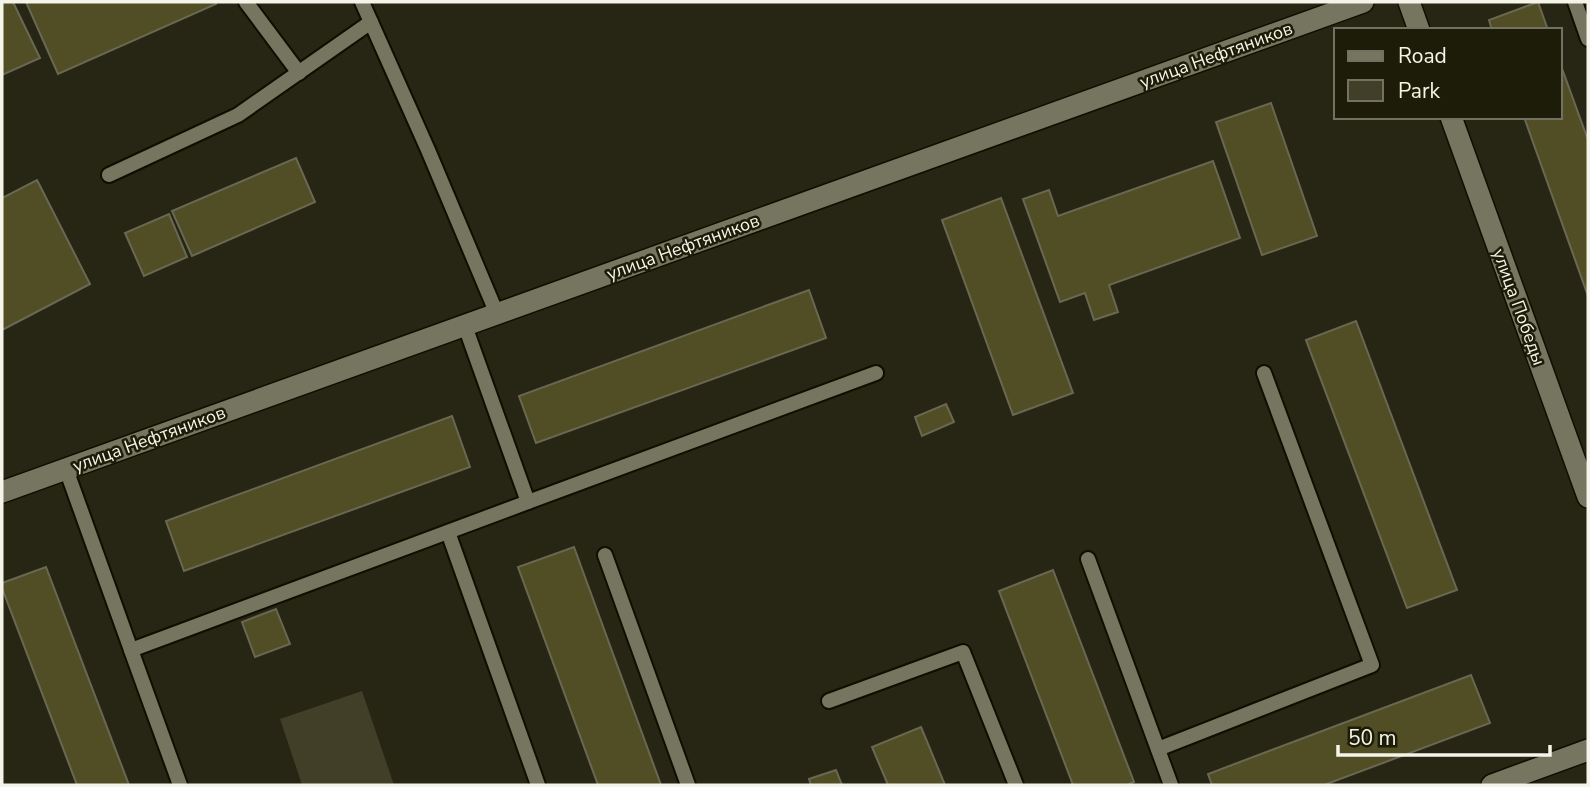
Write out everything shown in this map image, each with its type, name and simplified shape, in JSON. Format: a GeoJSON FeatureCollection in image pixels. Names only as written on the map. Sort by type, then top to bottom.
{"type":"FeatureCollection","features":[{"type":"Feature","properties":{"kind":"street","name":"улица Нефтяников"},"geometry":{"type":"LineString","coordinates":[[2,492],[1363,2]]}},
{"type":"Feature","properties":{"kind":"street"},"geometry":{"type":"LineString","coordinates":[[1409,2],[1418,28]]}},
{"type":"Feature","properties":{"kind":"street","name":"улица Победы"},"geometry":{"type":"LineString","coordinates":[[1452,119],[1588,498]]}},
{"type":"Feature","properties":{"kind":"street"},"geometry":{"type":"LineString","coordinates":[[1492,785],[1588,750]]}},
{"type":"Feature","properties":{"kind":"lane"},"geometry":{"type":"LineString","coordinates":[[246,2],[299,72]]}},
{"type":"Feature","properties":{"kind":"lane"},"geometry":{"type":"LineString","coordinates":[[362,2],[497,314]]}},
{"type":"Feature","properties":{"kind":"lane"},"geometry":{"type":"LineString","coordinates":[[1575,2],[1588,38]]}},
{"type":"Feature","properties":{"kind":"lane"},"geometry":{"type":"LineString","coordinates":[[109,175],[238,116],[371,22]]}},
{"type":"Feature","properties":{"kind":"lane"},"geometry":{"type":"LineString","coordinates":[[464,326],[528,502]]}},
{"type":"Feature","properties":{"kind":"lane"},"geometry":{"type":"LineString","coordinates":[[131,650],[876,373]]}},
{"type":"Feature","properties":{"kind":"lane"},"geometry":{"type":"LineString","coordinates":[[1158,749],[1372,665],[1264,373]]}},
{"type":"Feature","properties":{"kind":"lane"},"geometry":{"type":"LineString","coordinates":[[66,469],[180,785]]}},
{"type":"Feature","properties":{"kind":"lane"},"geometry":{"type":"LineString","coordinates":[[448,532],[538,785]]}},
{"type":"Feature","properties":{"kind":"lane"},"geometry":{"type":"LineString","coordinates":[[605,555],[688,785]]}},
{"type":"Feature","properties":{"kind":"lane"},"geometry":{"type":"LineString","coordinates":[[1088,559],[1171,785]]}},
{"type":"Feature","properties":{"kind":"lane"},"geometry":{"type":"LineString","coordinates":[[830,701],[963,652],[1016,785]]}},
{"type":"Feature","properties":{"kind":"green space"},"geometry":{"type":"Polygon","coordinates":[[[362,691],[394,785],[302,785],[280,719],[362,691]]]}},
{"type":"Feature","properties":{"kind":"building"},"geometry":{"type":"Polygon","coordinates":[[[2,2],[13,2],[40,58],[2,75],[2,2]]]}},
{"type":"Feature","properties":{"kind":"building"},"geometry":{"type":"Polygon","coordinates":[[[26,2],[214,2],[216,4],[58,74],[26,2]]]}},
{"type":"Feature","properties":{"kind":"building"},"geometry":{"type":"Polygon","coordinates":[[[1538,2],[1547,28],[1491,28],[1489,20],[1538,2]]]}},
{"type":"Feature","properties":{"kind":"building"},"geometry":{"type":"Polygon","coordinates":[[[1562,68],[1588,140],[1588,296],[1525,119],[1562,119],[1562,68]]]}},
{"type":"Feature","properties":{"kind":"building"},"geometry":{"type":"Polygon","coordinates":[[[1271,103],[1317,236],[1262,255],[1216,122],[1271,103]]]}},
{"type":"Feature","properties":{"kind":"building"},"geometry":{"type":"Polygon","coordinates":[[[296,158],[315,202],[192,256],[172,211],[296,158]]]}},
{"type":"Feature","properties":{"kind":"building"},"geometry":{"type":"Polygon","coordinates":[[[1213,161],[1240,238],[1109,285],[1118,312],[1094,320],[1085,293],[1060,302],[1023,199],[1049,190],[1058,216],[1213,161]]]}},
{"type":"Feature","properties":{"kind":"building"},"geometry":{"type":"Polygon","coordinates":[[[37,180],[90,284],[2,330],[2,198],[37,180]]]}},
{"type":"Feature","properties":{"kind":"building"},"geometry":{"type":"Polygon","coordinates":[[[1001,198],[1073,393],[1013,415],[942,220],[1001,198]]]}},
{"type":"Feature","properties":{"kind":"building"},"geometry":{"type":"Polygon","coordinates":[[[169,214],[187,257],[144,276],[125,233],[169,214]]]}},
{"type":"Feature","properties":{"kind":"building"},"geometry":{"type":"Polygon","coordinates":[[[809,290],[826,338],[536,443],[519,396],[809,290]]]}},
{"type":"Feature","properties":{"kind":"building"},"geometry":{"type":"Polygon","coordinates":[[[1356,321],[1457,590],[1407,608],[1306,340],[1356,321]]]}},
{"type":"Feature","properties":{"kind":"building"},"geometry":{"type":"Polygon","coordinates":[[[946,404],[954,422],[922,436],[915,417],[946,404]]]}},
{"type":"Feature","properties":{"kind":"building"},"geometry":{"type":"Polygon","coordinates":[[[452,416],[470,467],[184,571],[166,521],[452,416]]]}},
{"type":"Feature","properties":{"kind":"building"},"geometry":{"type":"Polygon","coordinates":[[[574,547],[661,785],[598,785],[518,567],[574,547]]]}},
{"type":"Feature","properties":{"kind":"building"},"geometry":{"type":"Polygon","coordinates":[[[46,567],[129,785],[77,785],[2,588],[2,583],[46,567]]]}},
{"type":"Feature","properties":{"kind":"building"},"geometry":{"type":"Polygon","coordinates":[[[1053,570],[1134,782],[1127,785],[1073,785],[999,591],[1053,570]]]}},
{"type":"Feature","properties":{"kind":"building"},"geometry":{"type":"Polygon","coordinates":[[[276,609],[290,644],[255,657],[242,622],[276,609]]]}},
{"type":"Feature","properties":{"kind":"building"},"geometry":{"type":"Polygon","coordinates":[[[1471,675],[1490,723],[1324,785],[1212,785],[1208,774],[1471,675]]]}},
{"type":"Feature","properties":{"kind":"building"},"geometry":{"type":"Polygon","coordinates":[[[921,727],[945,785],[888,785],[872,747],[921,727]]]}},
{"type":"Feature","properties":{"kind":"building"},"geometry":{"type":"Polygon","coordinates":[[[836,770],[842,785],[811,785],[809,779],[836,770]]]}}]}
